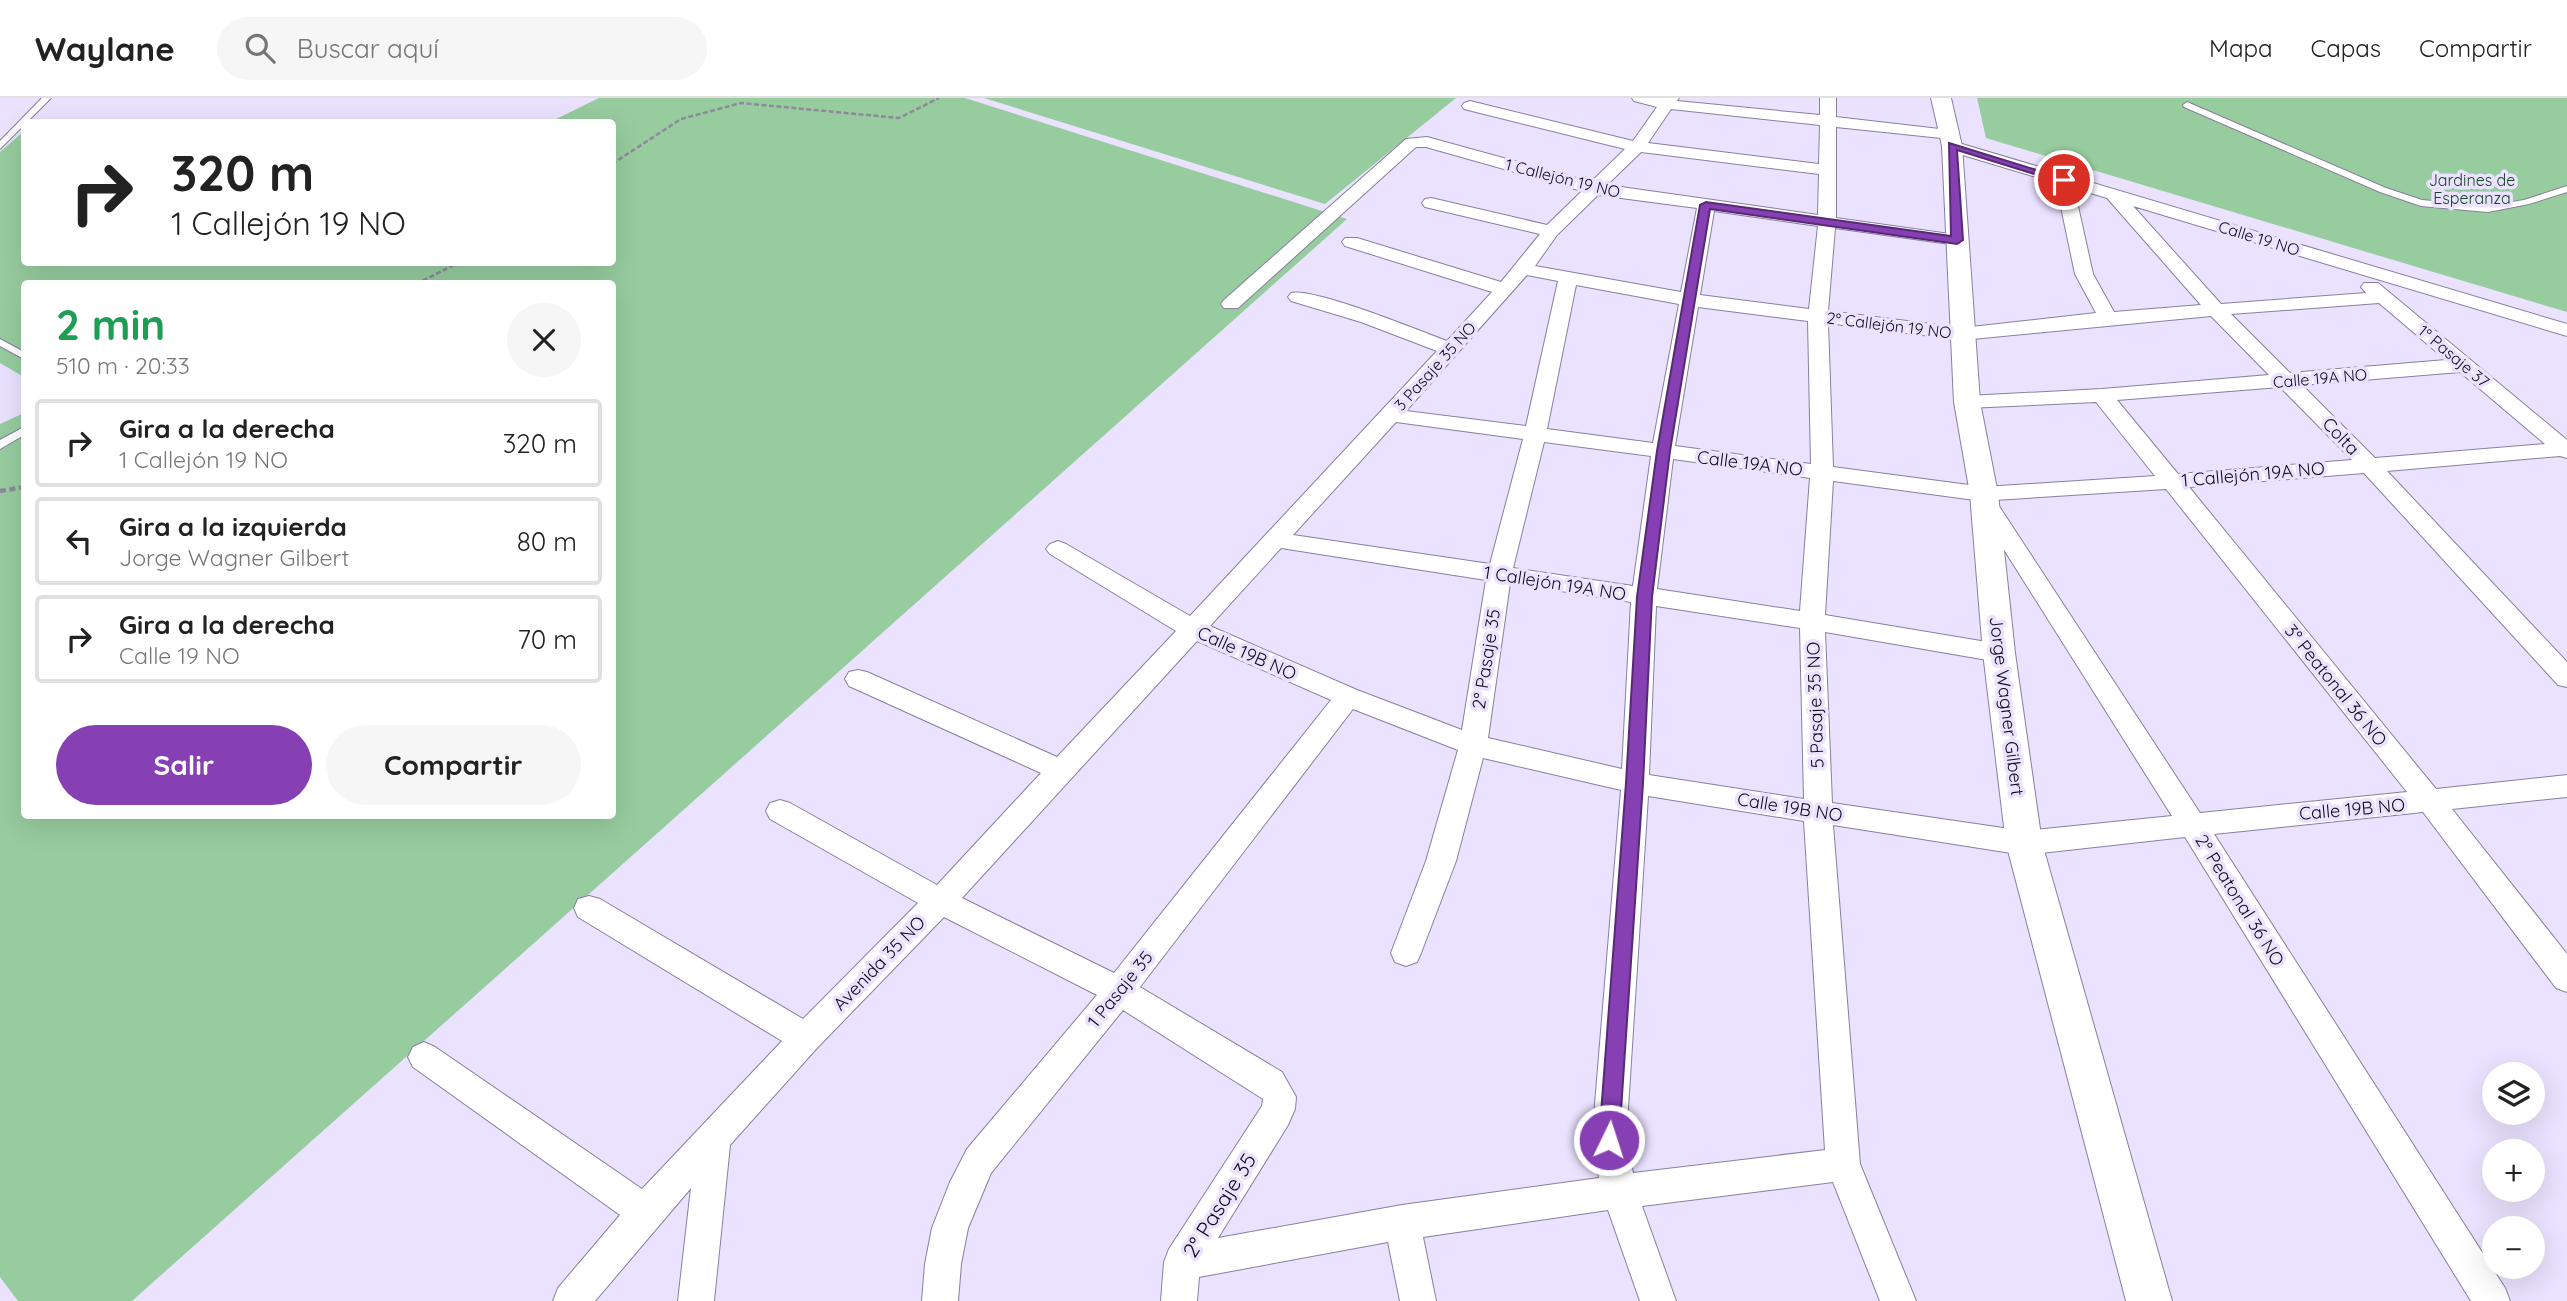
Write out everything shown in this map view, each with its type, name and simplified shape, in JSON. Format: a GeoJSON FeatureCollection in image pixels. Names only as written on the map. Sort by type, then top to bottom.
{"type":"FeatureCollection","features":[{"type":"Feature","properties":{"kind":"street","name":"Calle 19 NO"},"geometry":{"type":"LineString","coordinates":[[1640,98],[1828,110],[1951,140],[2064,180],[2567,330]]}},
{"type":"Feature","properties":{"kind":"street","name":"Jorge Wagner Gilbert"},"geometry":{"type":"LineString","coordinates":[[1941,98],[1951,140],[1966,402],[1984,498],[1998,653],[2024,843],[2149,1301]]}},
{"type":"Feature","properties":{"kind":"street","name":"3 Pasaje 35 NO"},"geometry":{"type":"LineString","coordinates":[[1191,628],[1277,540],[1451,349],[1523,269],[1551,231],[1637,147],[1668,101]]}},
{"type":"Feature","properties":{"kind":"street"},"geometry":{"type":"LineString","coordinates":[[1470,106],[1637,147],[1828,170]]}},
{"type":"Feature","properties":{"kind":"street","name":"5 Pasaje 35 NO"},"geometry":{"type":"LineString","coordinates":[[1828,110],[1827,221],[1818,316],[1822,472],[1812,621],[1818,812],[1843,1164],[1898,1301]]}},
{"type":"Feature","properties":{"kind":"street","name":"1 Callejón 19 NO"},"geometry":{"type":"LineString","coordinates":[[1231,304],[1412,142],[1427,142],[1596,189],[1957,240]]}},
{"type":"Feature","properties":{"kind":"street"},"geometry":{"type":"LineString","coordinates":[[2064,180],[2084,274],[2108,318]]}},
{"type":"Feature","properties":{"kind":"street","name":"Colta"},"geometry":{"type":"LineString","coordinates":[[2114,195],[2215,309],[2368,464],[2567,678]]}},
{"type":"Feature","properties":{"kind":"street"},"geometry":{"type":"LineString","coordinates":[[1431,203],[1551,231]]}},
{"type":"Feature","properties":{"kind":"street"},"geometry":{"type":"LineString","coordinates":[[1658,1301],[1619,1192],[1609,1140],[1644,597],[1663,451],[1706,205]]}},
{"type":"Feature","properties":{"kind":"street"},"geometry":{"type":"LineString","coordinates":[[1351,242],[1503,289]]}},
{"type":"Feature","properties":{"kind":"street","name":"1° Pasaje 37"},"geometry":{"type":"LineString","coordinates":[[2339,262],[2565,450]]}},
{"type":"Feature","properties":{"kind":"street","name":"2° Callejón 19 NO"},"geometry":{"type":"LineString","coordinates":[[1523,269],[1690,300],[1962,334],[2108,318],[2383,297]]}},
{"type":"Feature","properties":{"kind":"street","name":"2° Pasaje 35"},"geometry":{"type":"LineString","coordinates":[[1406,953],[1441,861],[1473,745],[1499,575],[1535,434],[1568,279]]}},
{"type":"Feature","properties":{"kind":"street"},"geometry":{"type":"LineString","coordinates":[[1298,297],[1368,318],[1451,349]]}},
{"type":"Feature","properties":{"kind":"street","name":"Calle 19A NO"},"geometry":{"type":"LineString","coordinates":[[1966,402],[2102,395],[2465,365]]}},
{"type":"Feature","properties":{"kind":"street","name":"3° Peatonal 36 NO"},"geometry":{"type":"LineString","coordinates":[[2102,395],[2431,802],[2567,978]]}},
{"type":"Feature","properties":{"kind":"street","name":"Calle 19A NO"},"geometry":{"type":"LineString","coordinates":[[1391,415],[1822,472],[1984,498]]}},
{"type":"Feature","properties":{"kind":"street","name":"1 Callejón 19A NO"},"geometry":{"type":"LineString","coordinates":[[1984,498],[2368,464],[2565,450]]}},
{"type":"Feature","properties":{"kind":"street","name":"2° Peatonal 36 NO"},"geometry":{"type":"LineString","coordinates":[[1984,498],[2492,1301]]}},
{"type":"Feature","properties":{"kind":"street","name":"1 Callejón 19A NO"},"geometry":{"type":"LineString","coordinates":[[1277,540],[1812,621],[1998,653]]}},
{"type":"Feature","properties":{"kind":"street","name":"Calle 19B NO"},"geometry":{"type":"LineString","coordinates":[[1058,549],[1191,628],[1348,698],[1473,745],[1634,783],[1818,812],[2024,843],[2567,786]]}},
{"type":"Feature","properties":{"kind":"street","name":"Avenida 35 NO"},"geometry":{"type":"LineString","coordinates":[[571,1301],[645,1212],[806,1038],[940,901],[1191,628]]}},
{"type":"Feature","properties":{"kind":"street"},"geometry":{"type":"LineString","coordinates":[[858,679],[1060,770]]}},
{"type":"Feature","properties":{"kind":"street","name":"1 Pasaje 35"},"geometry":{"type":"LineString","coordinates":[[940,1301],[940,1276],[948,1234],[963,1189],[979,1161],[1119,991],[1348,698]]}},
{"type":"Feature","properties":{"kind":"street"},"geometry":{"type":"LineString","coordinates":[[780,811],[940,901],[1119,991]]}},
{"type":"Feature","properties":{"kind":"street"},"geometry":{"type":"LineString","coordinates":[[589,908],[806,1038]]}},
{"type":"Feature","properties":{"kind":"street","name":"2° Pasaje 35"},"geometry":{"type":"LineString","coordinates":[[1119,991],[1270,1083],[1279,1093],[1281,1102],[1182,1262],[1179,1301]]}},
{"type":"Feature","properties":{"kind":"street"},"geometry":{"type":"LineString","coordinates":[[424,1057],[645,1212]]}},
{"type":"Feature","properties":{"kind":"street"},"geometry":{"type":"LineString","coordinates":[[696,1301],[713,1141]]}},
{"type":"Feature","properties":{"kind":"street"},"geometry":{"type":"LineString","coordinates":[[1182,1262],[1402,1222],[1843,1164]]}},
{"type":"Feature","properties":{"kind":"street"},"geometry":{"type":"LineString","coordinates":[[1402,1222],[1418,1301]]}},
{"type":"Feature","properties":{"kind":"lane"},"geometry":{"type":"LineString","coordinates":[[26,119],[47,98]]}},
{"type":"Feature","properties":{"kind":"lane"},"geometry":{"type":"LineString","coordinates":[[2187,105],[2383,190],[2421,203],[2488,209],[2526,202],[2567,189]]}},
{"type":"Feature","properties":{"kind":"lane"},"geometry":{"type":"LineString","coordinates":[[0,146],[21,125]]}},
{"type":"Feature","properties":{"kind":"lane"},"geometry":{"type":"LineString","coordinates":[[0,342],[21,354]]}},
{"type":"Feature","properties":{"kind":"lane"},"geometry":{"type":"LineString","coordinates":[[0,445],[21,432]]}},
{"type":"Feature","properties":{"kind":"path"},"geometry":{"type":"LineString","coordinates":[[616,161],[681,119],[741,103],[900,118],[939,98]]}},
{"type":"Feature","properties":{"kind":"path"},"geometry":{"type":"LineString","coordinates":[[424,280],[452,266]]}},
{"type":"Feature","properties":{"kind":"path"},"geometry":{"type":"LineString","coordinates":[[0,491],[21,488]]}},
{"type":"Feature","properties":{"kind":"green space"},"geometry":{"type":"Polygon","coordinates":[[[599,98],[965,98],[1347,219],[132,1301],[18,1301],[0,1277],[0,424],[21,414],[21,819],[616,819],[616,280],[21,280],[21,375],[0,363],[0,152],[21,134],[21,266],[616,266],[616,119],[556,119],[599,98]]]}},
{"type":"Feature","properties":{"kind":"green space"},"geometry":{"type":"Polygon","coordinates":[[[984,98],[1456,98],[1325,204],[984,98]]]}},
{"type":"Feature","properties":{"kind":"green space","name":"Jardines de Esperanza"},"geometry":{"type":"Polygon","coordinates":[[[1977,98],[2567,98],[2567,312],[1986,138],[1977,98]]]}},
{"type":"Feature","properties":{"kind":"route"},"geometry":{"type":"LineString","coordinates":[[1609,1140],[1644,597],[1663,451],[1706,205],[1957,240],[1952,146],[2064,180]]}}]}
